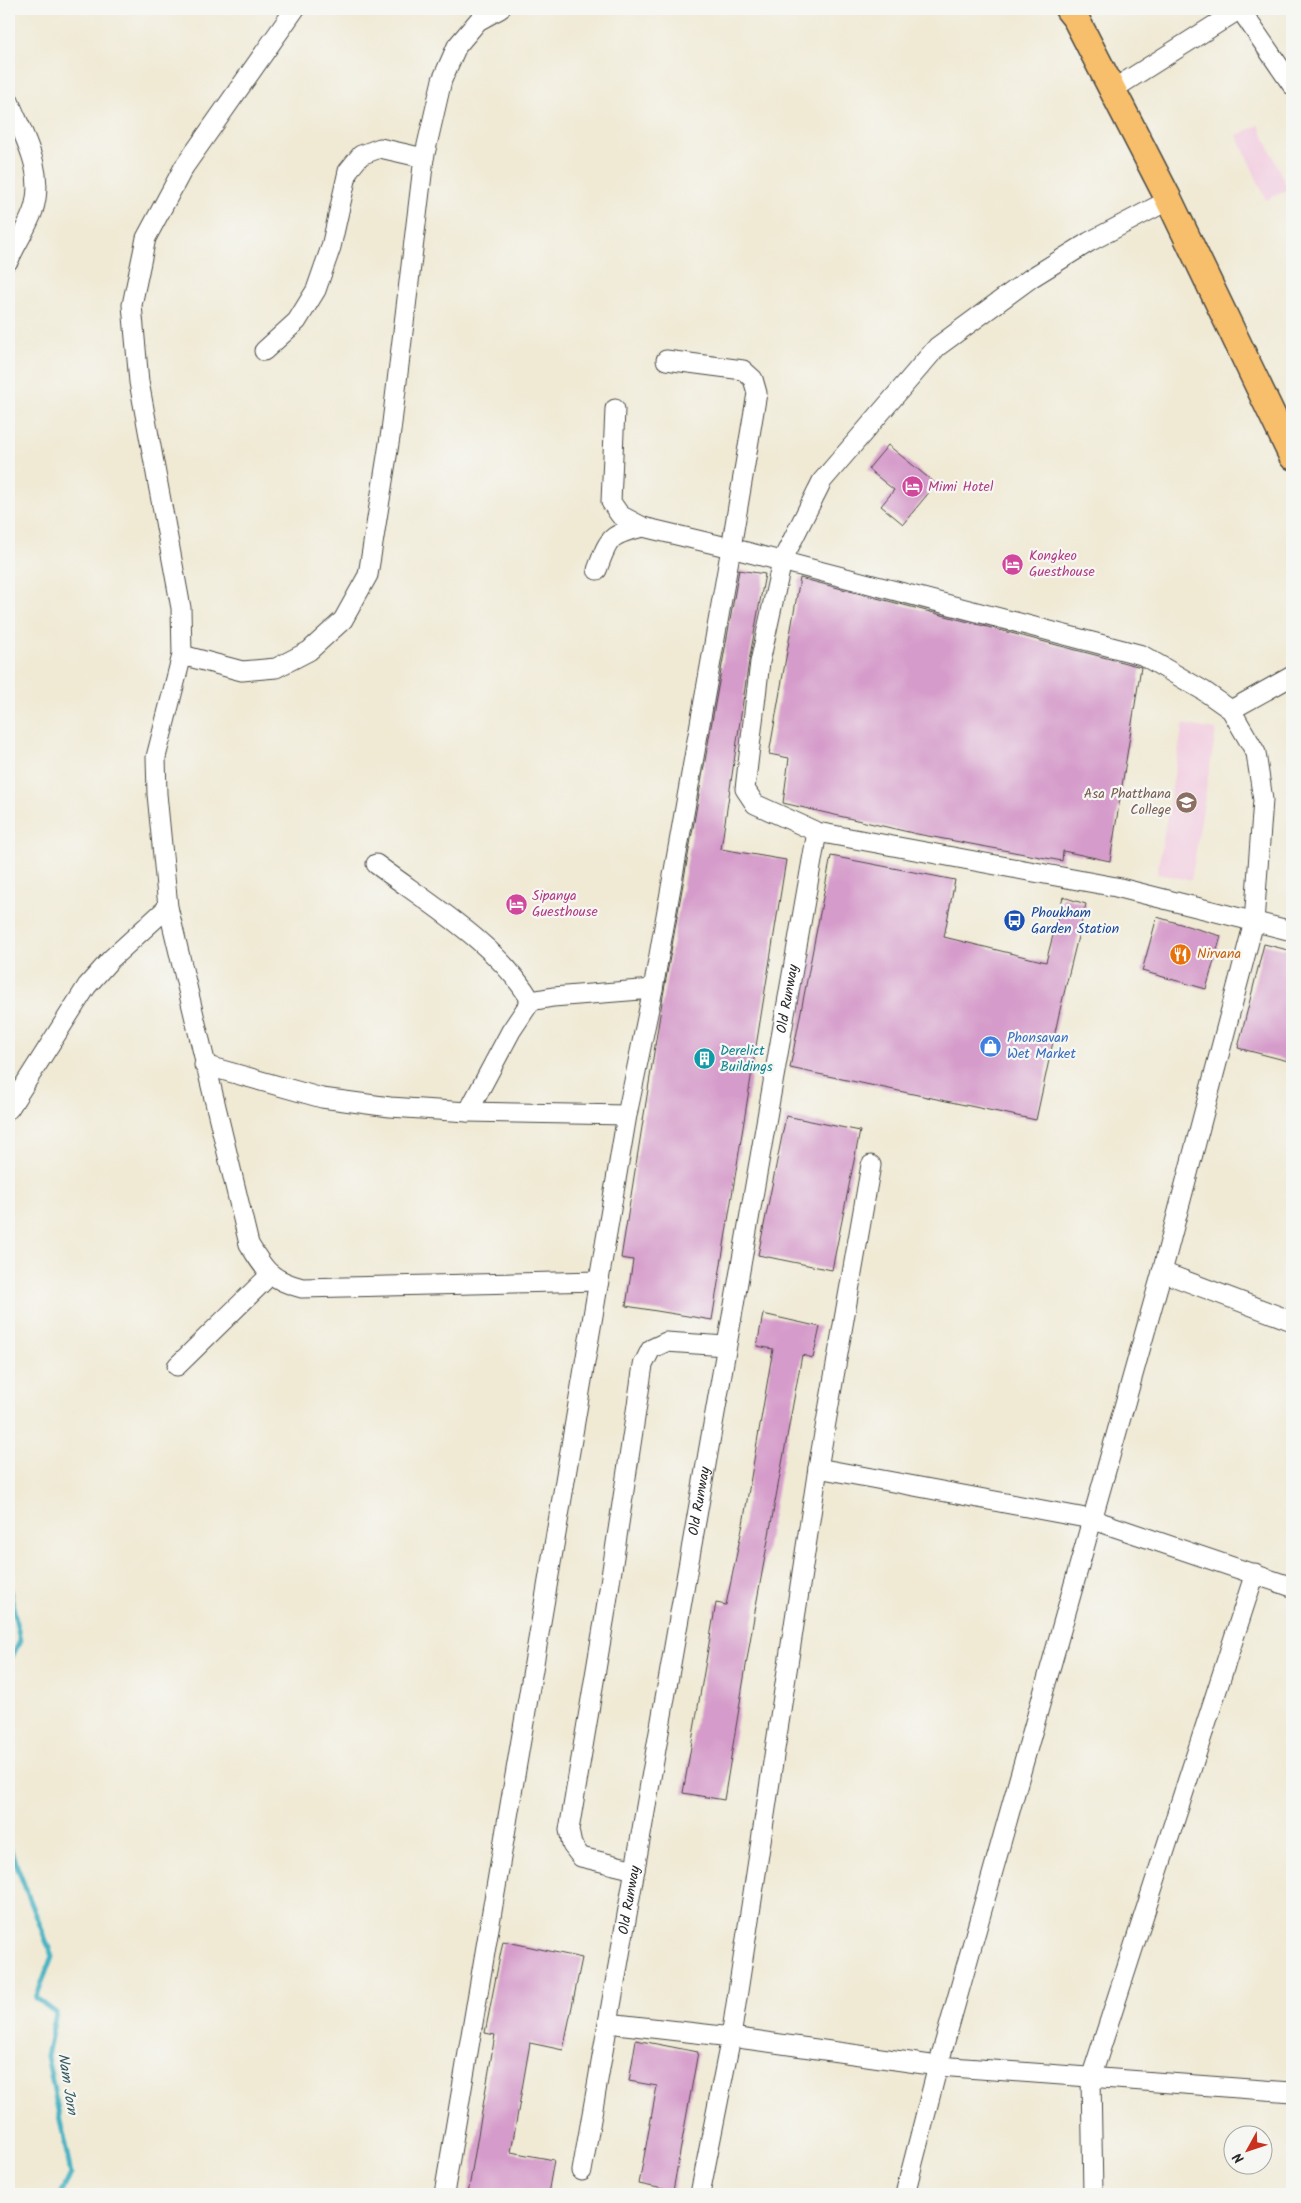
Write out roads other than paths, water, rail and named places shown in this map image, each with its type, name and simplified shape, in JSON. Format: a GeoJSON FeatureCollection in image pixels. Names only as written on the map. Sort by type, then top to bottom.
{"type":"FeatureCollection","features":[{"type":"Feature","properties":{"kind":"highway"},"geometry":{"type":"LineString","coordinates":[[1072,12],[1169,200],[1292,456]]}},
{"type":"Feature","properties":{"kind":"street"},"geometry":{"type":"LineString","coordinates":[[295,9],[184,167],[146,238],[132,305],[139,382],[181,608],[182,655],[156,757],[157,794],[168,907],[204,1065],[248,1244],[264,1270],[281,1283],[302,1288],[599,1281]]}},
{"type":"Feature","properties":{"kind":"street"},"geometry":{"type":"LineString","coordinates":[[182,655],[242,671],[276,668],[309,651],[343,620],[368,576],[391,431],[424,158],[442,80],[457,46],[478,21],[500,9]]}},
{"type":"Feature","properties":{"kind":"street"},"geometry":{"type":"LineString","coordinates":[[1112,90],[1240,9],[1292,85]]}},
{"type":"Feature","properties":{"kind":"street"},"geometry":{"type":"LineString","coordinates":[[9,101],[36,162],[38,187],[33,211],[9,260]]}},
{"type":"Feature","properties":{"kind":"street"},"geometry":{"type":"LineString","coordinates":[[264,350],[297,321],[316,290],[331,247],[348,171],[361,155],[380,148],[424,158]]}},
{"type":"Feature","properties":{"kind":"street"},"geometry":{"type":"LineString","coordinates":[[1169,200],[1089,242],[1031,278],[937,347],[822,481],[782,561],[760,662],[746,789],[755,804],[816,832],[1116,887],[1292,931]]}},
{"type":"Feature","properties":{"kind":"street"},"geometry":{"type":"LineString","coordinates":[[444,2194],[627,1115],[653,989],[757,393],[754,379],[743,370],[666,360]]}},
{"type":"Feature","properties":{"kind":"street"},"geometry":{"type":"LineString","coordinates":[[614,409],[611,502],[620,516],[643,527],[782,561],[1142,655],[1204,691],[1231,710],[1256,753],[1263,800],[1254,922],[1162,1272],[938,2066],[905,2194]]}},
{"type":"Feature","properties":{"kind":"street"},"geometry":{"type":"LineString","coordinates":[[597,570],[606,544],[615,534],[643,527]]}},
{"type":"Feature","properties":{"kind":"street"},"geometry":{"type":"LineString","coordinates":[[1231,710],[1292,676]]}},
{"type":"Feature","properties":{"kind":"street","name":"Old Runway"},"geometry":{"type":"LineString","coordinates":[[582,2171],[816,832]]}},
{"type":"Feature","properties":{"kind":"street"},"geometry":{"type":"LineString","coordinates":[[376,864],[495,954],[520,982],[531,1002]]}},
{"type":"Feature","properties":{"kind":"street"},"geometry":{"type":"LineString","coordinates":[[9,1109],[87,986],[111,958],[168,907]]}},
{"type":"Feature","properties":{"kind":"street"},"geometry":{"type":"LineString","coordinates":[[468,1112],[511,1031],[531,1002],[553,997],[653,989]]}},
{"type":"Feature","properties":{"kind":"street"},"geometry":{"type":"LineString","coordinates":[[204,1065],[322,1098],[390,1107],[468,1112],[627,1115]]}},
{"type":"Feature","properties":{"kind":"street"},"geometry":{"type":"LineString","coordinates":[[700,2194],[731,2037],[818,1468],[871,1165]]}},
{"type":"Feature","properties":{"kind":"street"},"geometry":{"type":"LineString","coordinates":[[1162,1272],[1292,1321]]}},
{"type":"Feature","properties":{"kind":"street"},"geometry":{"type":"LineString","coordinates":[[177,1366],[270,1275]]}},
{"type":"Feature","properties":{"kind":"street"},"geometry":{"type":"LineString","coordinates":[[635,1870],[581,1858],[572,1845],[569,1830],[605,1616],[643,1365],[651,1349],[666,1342],[726,1346]]}},
{"type":"Feature","properties":{"kind":"street"},"geometry":{"type":"LineString","coordinates":[[818,1468],[1091,1519],[1292,1587]]}},
{"type":"Feature","properties":{"kind":"street"},"geometry":{"type":"LineString","coordinates":[[1093,2194],[1091,2078],[1255,1573]]}},
{"type":"Feature","properties":{"kind":"street"},"geometry":{"type":"LineString","coordinates":[[608,2023],[731,2037],[938,2066],[1292,2092]]}},
{"type":"Feature","properties":{"kind":"waterway","name":"Nam Jorn"},"geometry":{"type":"LineString","coordinates":[[9,1586],[20,1641],[9,1663]]}},
{"type":"Feature","properties":{"kind":"waterway","name":"Nam Jorn"},"geometry":{"type":"LineString","coordinates":[[9,1846],[52,1956],[36,1998],[56,2013],[47,2056],[71,2174],[61,2194]]}},
{"type":"Feature","properties":{"kind":"place","name":"Mimi Hotel"},"geometry":{"type":"Point","coordinates":[912,487]}},
{"type":"Feature","properties":{"kind":"place","name":"Kongkeo Guesthouse"},"geometry":{"type":"Point","coordinates":[1013,564]}},
{"type":"Feature","properties":{"kind":"place","name":"Asa Phatthana College"},"geometry":{"type":"Point","coordinates":[1187,802]}},
{"type":"Feature","properties":{"kind":"place","name":"Sipanya Guesthouse"},"geometry":{"type":"Point","coordinates":[516,904]}},
{"type":"Feature","properties":{"kind":"place","name":"Phoukham Garden Station"},"geometry":{"type":"Point","coordinates":[1015,921]}},
{"type":"Feature","properties":{"kind":"place","name":"Nirvana"},"geometry":{"type":"Point","coordinates":[1181,954]}},
{"type":"Feature","properties":{"kind":"place","name":"Phonsavan Wet Market"},"geometry":{"type":"Point","coordinates":[991,1046]}},
{"type":"Feature","properties":{"kind":"place","name":"Derelict Buildings"},"geometry":{"type":"Point","coordinates":[704,1059]}}]}
